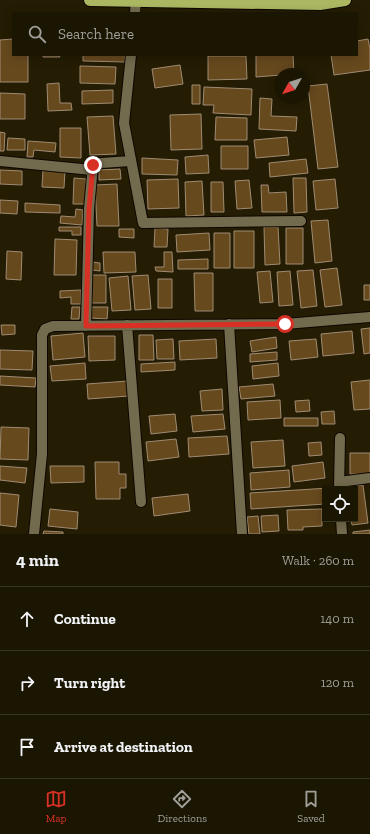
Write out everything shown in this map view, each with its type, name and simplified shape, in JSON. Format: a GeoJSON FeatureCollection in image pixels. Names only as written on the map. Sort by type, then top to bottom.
{"type":"FeatureCollection","features":[{"type":"Feature","properties":{"kind":"highway"},"geometry":{"type":"LineString","coordinates":[[90,0],[320,4],[345,0]]}},
{"type":"Feature","properties":{"kind":"street"},"geometry":{"type":"LineString","coordinates":[[135,12],[136,0]]}},
{"type":"Feature","properties":{"kind":"street"},"geometry":{"type":"LineString","coordinates":[[131,56],[124,123],[143,223],[301,222]]}},
{"type":"Feature","properties":{"kind":"street"},"geometry":{"type":"LineString","coordinates":[[0,161],[92,170]]}},
{"type":"Feature","properties":{"kind":"street"},"geometry":{"type":"LineString","coordinates":[[86,326],[89,209],[93,165],[130,161]]}},
{"type":"Feature","properties":{"kind":"street"},"geometry":{"type":"LineString","coordinates":[[34,534],[42,454],[42,336],[45,329],[53,326],[285,324],[370,317]]}},
{"type":"Feature","properties":{"kind":"street"},"geometry":{"type":"LineString","coordinates":[[229,324],[242,534]]}},
{"type":"Feature","properties":{"kind":"street"},"geometry":{"type":"LineString","coordinates":[[127,325],[141,502]]}},
{"type":"Feature","properties":{"kind":"street"},"geometry":{"type":"LineString","coordinates":[[340,438],[339,485],[370,478]]}},
{"type":"Feature","properties":{"kind":"street"},"geometry":{"type":"LineString","coordinates":[[341,522],[342,534]]}},
{"type":"Feature","properties":{"kind":"building"},"geometry":{"type":"Polygon","coordinates":[[[12,39],[12,56],[28,56],[28,82],[0,82],[0,40],[12,39]]]}},
{"type":"Feature","properties":{"kind":"building"},"geometry":{"type":"Polygon","coordinates":[[[368,39],[370,49],[370,70],[334,75],[331,56],[358,56],[358,41],[368,39]]]}},
{"type":"Feature","properties":{"kind":"building"},"geometry":{"type":"Polygon","coordinates":[[[60,56],[60,57],[43,57],[60,56]]]}},
{"type":"Feature","properties":{"kind":"building"},"geometry":{"type":"Polygon","coordinates":[[[83,56],[125,56],[125,62],[83,61],[83,56]]]}},
{"type":"Feature","properties":{"kind":"building"},"geometry":{"type":"Polygon","coordinates":[[[208,56],[246,56],[247,79],[208,80],[208,56]]]}},
{"type":"Feature","properties":{"kind":"building"},"geometry":{"type":"Polygon","coordinates":[[[256,56],[293,56],[294,68],[274,68],[274,76],[256,77],[256,56]]]}},
{"type":"Feature","properties":{"kind":"building"},"geometry":{"type":"Polygon","coordinates":[[[180,65],[183,84],[155,88],[152,69],[180,65]]]}},
{"type":"Feature","properties":{"kind":"building"},"geometry":{"type":"Polygon","coordinates":[[[80,66],[116,67],[115,84],[80,83],[80,66]]]}},
{"type":"Feature","properties":{"kind":"building"},"geometry":{"type":"Polygon","coordinates":[[[59,83],[60,103],[71,103],[72,110],[48,111],[47,84],[59,83]]]}},
{"type":"Feature","properties":{"kind":"building"},"geometry":{"type":"Polygon","coordinates":[[[327,84],[338,167],[318,169],[310,103],[310,86],[327,84]]]}},
{"type":"Feature","properties":{"kind":"building"},"geometry":{"type":"Polygon","coordinates":[[[192,85],[200,85],[200,104],[192,104],[192,85]]]}},
{"type":"Feature","properties":{"kind":"building"},"geometry":{"type":"Polygon","coordinates":[[[204,87],[252,89],[251,115],[213,113],[214,105],[203,105],[204,87]]]}},
{"type":"Feature","properties":{"kind":"building"},"geometry":{"type":"Polygon","coordinates":[[[113,90],[113,103],[82,104],[82,91],[113,90]]]}},
{"type":"Feature","properties":{"kind":"building"},"geometry":{"type":"Polygon","coordinates":[[[0,93],[25,94],[25,119],[0,119],[0,93]]]}},
{"type":"Feature","properties":{"kind":"building"},"geometry":{"type":"Polygon","coordinates":[[[260,98],[272,99],[271,116],[297,117],[296,131],[259,129],[260,98]]]}},
{"type":"Feature","properties":{"kind":"building"},"geometry":{"type":"Polygon","coordinates":[[[201,114],[202,149],[171,150],[170,115],[201,114]]]}},
{"type":"Feature","properties":{"kind":"building"},"geometry":{"type":"Polygon","coordinates":[[[113,116],[116,154],[90,155],[87,117],[113,116]]]}},
{"type":"Feature","properties":{"kind":"building"},"geometry":{"type":"Polygon","coordinates":[[[216,117],[247,118],[247,140],[215,140],[216,117]]]}},
{"type":"Feature","properties":{"kind":"building"},"geometry":{"type":"Polygon","coordinates":[[[60,128],[81,128],[81,158],[60,157],[60,128]]]}},
{"type":"Feature","properties":{"kind":"building"},"geometry":{"type":"Polygon","coordinates":[[[0,132],[5,133],[4,151],[0,151],[0,132]]]}},
{"type":"Feature","properties":{"kind":"building"},"geometry":{"type":"Polygon","coordinates":[[[287,137],[289,155],[256,158],[254,140],[287,137]]]}},
{"type":"Feature","properties":{"kind":"building"},"geometry":{"type":"Polygon","coordinates":[[[8,138],[25,139],[25,150],[7,150],[8,138]]]}},
{"type":"Feature","properties":{"kind":"building"},"geometry":{"type":"Polygon","coordinates":[[[28,141],[56,143],[55,152],[34,150],[33,157],[27,157],[28,141]]]}},
{"type":"Feature","properties":{"kind":"building"},"geometry":{"type":"Polygon","coordinates":[[[221,146],[248,146],[248,169],[221,169],[221,146]]]}},
{"type":"Feature","properties":{"kind":"building"},"geometry":{"type":"Polygon","coordinates":[[[208,155],[209,173],[186,174],[185,157],[208,155]]]}},
{"type":"Feature","properties":{"kind":"building"},"geometry":{"type":"Polygon","coordinates":[[[142,158],[178,160],[177,175],[142,174],[142,158]]]}},
{"type":"Feature","properties":{"kind":"building"},"geometry":{"type":"Polygon","coordinates":[[[306,159],[308,173],[270,177],[269,163],[306,159]]]}},
{"type":"Feature","properties":{"kind":"building"},"geometry":{"type":"Polygon","coordinates":[[[120,169],[121,179],[99,180],[99,170],[120,169]]]}},
{"type":"Feature","properties":{"kind":"building"},"geometry":{"type":"Polygon","coordinates":[[[0,170],[22,171],[22,185],[0,184],[0,170]]]}},
{"type":"Feature","properties":{"kind":"building"},"geometry":{"type":"Polygon","coordinates":[[[43,170],[65,171],[64,188],[42,187],[43,170]]]}},
{"type":"Feature","properties":{"kind":"building"},"geometry":{"type":"Polygon","coordinates":[[[74,178],[86,179],[85,204],[73,204],[74,178]]]}},
{"type":"Feature","properties":{"kind":"building"},"geometry":{"type":"Polygon","coordinates":[[[293,178],[306,178],[307,212],[294,213],[293,178]]]}},
{"type":"Feature","properties":{"kind":"building"},"geometry":{"type":"Polygon","coordinates":[[[178,179],[179,208],[148,209],[147,180],[178,179]]]}},
{"type":"Feature","properties":{"kind":"building"},"geometry":{"type":"Polygon","coordinates":[[[335,179],[338,208],[316,210],[313,181],[335,179]]]}},
{"type":"Feature","properties":{"kind":"building"},"geometry":{"type":"Polygon","coordinates":[[[249,180],[252,208],[237,209],[235,181],[249,180]]]}},
{"type":"Feature","properties":{"kind":"building"},"geometry":{"type":"Polygon","coordinates":[[[202,181],[204,215],[186,216],[185,182],[202,181]]]}},
{"type":"Feature","properties":{"kind":"building"},"geometry":{"type":"Polygon","coordinates":[[[211,182],[223,182],[224,212],[211,212],[211,182]]]}},
{"type":"Feature","properties":{"kind":"building"},"geometry":{"type":"Polygon","coordinates":[[[117,184],[119,226],[97,226],[95,185],[117,184]]]}},
{"type":"Feature","properties":{"kind":"building"},"geometry":{"type":"Polygon","coordinates":[[[261,185],[268,185],[269,193],[286,192],[287,212],[262,212],[261,185]]]}},
{"type":"Feature","properties":{"kind":"building"},"geometry":{"type":"Polygon","coordinates":[[[0,200],[18,201],[17,214],[0,213],[0,200]]]}},
{"type":"Feature","properties":{"kind":"building"},"geometry":{"type":"Polygon","coordinates":[[[25,203],[60,205],[60,213],[25,212],[25,203]]]}},
{"type":"Feature","properties":{"kind":"building"},"geometry":{"type":"Polygon","coordinates":[[[76,209],[83,210],[82,225],[60,223],[61,216],[75,217],[76,209]]]}},
{"type":"Feature","properties":{"kind":"building"},"geometry":{"type":"Polygon","coordinates":[[[328,220],[332,261],[315,263],[311,221],[328,220]]]}},
{"type":"Feature","properties":{"kind":"building"},"geometry":{"type":"Polygon","coordinates":[[[59,227],[81,227],[81,235],[72,235],[72,231],[59,231],[59,227]]]}},
{"type":"Feature","properties":{"kind":"building"},"geometry":{"type":"Polygon","coordinates":[[[264,227],[278,227],[280,264],[265,265],[264,227]]]}},
{"type":"Feature","properties":{"kind":"building"},"geometry":{"type":"Polygon","coordinates":[[[155,228],[168,229],[167,247],[154,247],[155,228]]]}},
{"type":"Feature","properties":{"kind":"building"},"geometry":{"type":"Polygon","coordinates":[[[286,228],[303,228],[303,264],[286,264],[286,228]]]}},
{"type":"Feature","properties":{"kind":"building"},"geometry":{"type":"Polygon","coordinates":[[[119,229],[134,229],[134,238],[119,237],[119,229]]]}},
{"type":"Feature","properties":{"kind":"building"},"geometry":{"type":"Polygon","coordinates":[[[234,231],[254,231],[254,268],[234,268],[234,231]]]}},
{"type":"Feature","properties":{"kind":"building"},"geometry":{"type":"Polygon","coordinates":[[[209,233],[210,250],[177,252],[176,235],[209,233]]]}},
{"type":"Feature","properties":{"kind":"building"},"geometry":{"type":"Polygon","coordinates":[[[214,233],[230,233],[230,268],[214,268],[214,233]]]}},
{"type":"Feature","properties":{"kind":"building"},"geometry":{"type":"Polygon","coordinates":[[[55,239],[77,240],[76,275],[54,275],[55,239]]]}},
{"type":"Feature","properties":{"kind":"building"},"geometry":{"type":"Polygon","coordinates":[[[7,251],[22,252],[21,280],[6,279],[7,251]]]}},
{"type":"Feature","properties":{"kind":"building"},"geometry":{"type":"Polygon","coordinates":[[[103,252],[135,252],[136,272],[104,273],[103,252]]]}},
{"type":"Feature","properties":{"kind":"building"},"geometry":{"type":"Polygon","coordinates":[[[164,252],[172,252],[173,272],[156,271],[155,267],[164,267],[164,252]]]}},
{"type":"Feature","properties":{"kind":"building"},"geometry":{"type":"Polygon","coordinates":[[[208,259],[208,269],[178,269],[178,260],[208,259]]]}},
{"type":"Feature","properties":{"kind":"building"},"geometry":{"type":"Polygon","coordinates":[[[92,262],[100,263],[100,271],[92,270],[92,262]]]}},
{"type":"Feature","properties":{"kind":"building"},"geometry":{"type":"Polygon","coordinates":[[[337,268],[342,305],[325,307],[320,270],[337,268]]]}},
{"type":"Feature","properties":{"kind":"building"},"geometry":{"type":"Polygon","coordinates":[[[313,270],[317,306],[301,308],[297,271],[313,270]]]}},
{"type":"Feature","properties":{"kind":"building"},"geometry":{"type":"Polygon","coordinates":[[[270,271],[273,302],[260,303],[257,272],[270,271]]]}},
{"type":"Feature","properties":{"kind":"building"},"geometry":{"type":"Polygon","coordinates":[[[290,271],[293,305],[279,306],[277,272],[290,271]]]}},
{"type":"Feature","properties":{"kind":"building"},"geometry":{"type":"Polygon","coordinates":[[[194,273],[213,273],[213,311],[195,311],[194,273]]]}},
{"type":"Feature","properties":{"kind":"building"},"geometry":{"type":"Polygon","coordinates":[[[91,275],[106,275],[106,303],[92,303],[91,275]]]}},
{"type":"Feature","properties":{"kind":"building"},"geometry":{"type":"Polygon","coordinates":[[[148,275],[151,309],[135,310],[132,276],[148,275]]]}},
{"type":"Feature","properties":{"kind":"building"},"geometry":{"type":"Polygon","coordinates":[[[128,276],[131,310],[112,311],[109,278],[128,276]]]}},
{"type":"Feature","properties":{"kind":"building"},"geometry":{"type":"Polygon","coordinates":[[[158,279],[172,279],[172,308],[158,308],[158,279]]]}},
{"type":"Feature","properties":{"kind":"building"},"geometry":{"type":"Polygon","coordinates":[[[364,285],[370,285],[370,300],[364,300],[364,285]]]}},
{"type":"Feature","properties":{"kind":"building"},"geometry":{"type":"Polygon","coordinates":[[[81,290],[81,304],[71,304],[71,297],[60,298],[60,291],[81,290]]]}},
{"type":"Feature","properties":{"kind":"building"},"geometry":{"type":"Polygon","coordinates":[[[72,307],[80,307],[79,319],[71,319],[72,307]]]}},
{"type":"Feature","properties":{"kind":"building"},"geometry":{"type":"Polygon","coordinates":[[[92,307],[108,307],[107,319],[91,318],[92,307]]]}},
{"type":"Feature","properties":{"kind":"building"},"geometry":{"type":"Polygon","coordinates":[[[1,325],[15,325],[15,334],[2,335],[1,325]]]}},
{"type":"Feature","properties":{"kind":"building"},"geometry":{"type":"Polygon","coordinates":[[[370,328],[370,353],[364,354],[361,329],[370,328]]]}},
{"type":"Feature","properties":{"kind":"building"},"geometry":{"type":"Polygon","coordinates":[[[352,331],[354,353],[323,356],[321,334],[352,331]]]}},
{"type":"Feature","properties":{"kind":"building"},"geometry":{"type":"Polygon","coordinates":[[[83,333],[85,357],[53,360],[51,336],[83,333]]]}},
{"type":"Feature","properties":{"kind":"building"},"geometry":{"type":"Polygon","coordinates":[[[139,335],[153,335],[154,360],[139,360],[139,335]]]}},
{"type":"Feature","properties":{"kind":"building"},"geometry":{"type":"Polygon","coordinates":[[[88,336],[115,336],[115,360],[89,361],[88,336]]]}},
{"type":"Feature","properties":{"kind":"building"},"geometry":{"type":"Polygon","coordinates":[[[276,337],[277,348],[252,352],[250,341],[276,337]]]}},
{"type":"Feature","properties":{"kind":"building"},"geometry":{"type":"Polygon","coordinates":[[[173,339],[174,359],[157,359],[156,340],[173,339]]]}},
{"type":"Feature","properties":{"kind":"building"},"geometry":{"type":"Polygon","coordinates":[[[216,339],[217,358],[180,360],[179,341],[216,339]]]}},
{"type":"Feature","properties":{"kind":"building"},"geometry":{"type":"Polygon","coordinates":[[[316,339],[318,357],[291,360],[289,341],[316,339]]]}},
{"type":"Feature","properties":{"kind":"building"},"geometry":{"type":"Polygon","coordinates":[[[0,350],[33,351],[32,370],[0,369],[0,350]]]}},
{"type":"Feature","properties":{"kind":"building"},"geometry":{"type":"Polygon","coordinates":[[[277,352],[277,360],[250,362],[250,354],[277,352]]]}},
{"type":"Feature","properties":{"kind":"building"},"geometry":{"type":"Polygon","coordinates":[[[175,362],[175,370],[141,372],[141,364],[175,362]]]}},
{"type":"Feature","properties":{"kind":"building"},"geometry":{"type":"Polygon","coordinates":[[[85,363],[86,379],[52,381],[50,366],[85,363]]]}},
{"type":"Feature","properties":{"kind":"building"},"geometry":{"type":"Polygon","coordinates":[[[278,363],[279,376],[253,379],[252,366],[278,363]]]}},
{"type":"Feature","properties":{"kind":"building"},"geometry":{"type":"Polygon","coordinates":[[[0,376],[36,378],[35,387],[0,385],[0,376]]]}},
{"type":"Feature","properties":{"kind":"building"},"geometry":{"type":"Polygon","coordinates":[[[370,380],[370,409],[354,410],[351,382],[370,380]]]}},
{"type":"Feature","properties":{"kind":"building"},"geometry":{"type":"Polygon","coordinates":[[[128,381],[129,396],[88,399],[87,384],[128,381]]]}},
{"type":"Feature","properties":{"kind":"building"},"geometry":{"type":"Polygon","coordinates":[[[273,384],[275,396],[241,399],[239,387],[273,384]]]}},
{"type":"Feature","properties":{"kind":"building"},"geometry":{"type":"Polygon","coordinates":[[[222,389],[223,410],[202,411],[200,391],[222,389]]]}},
{"type":"Feature","properties":{"kind":"building"},"geometry":{"type":"Polygon","coordinates":[[[280,400],[281,418],[248,420],[247,402],[280,400]]]}},
{"type":"Feature","properties":{"kind":"building"},"geometry":{"type":"Polygon","coordinates":[[[309,400],[310,411],[296,412],[295,401],[309,400]]]}},
{"type":"Feature","properties":{"kind":"building"},"geometry":{"type":"Polygon","coordinates":[[[334,411],[335,424],[322,424],[321,412],[334,411]]]}},
{"type":"Feature","properties":{"kind":"building"},"geometry":{"type":"Polygon","coordinates":[[[175,414],[177,431],[151,434],[149,416],[175,414]]]}},
{"type":"Feature","properties":{"kind":"building"},"geometry":{"type":"Polygon","coordinates":[[[223,414],[225,429],[193,432],[191,416],[223,414]]]}},
{"type":"Feature","properties":{"kind":"building"},"geometry":{"type":"Polygon","coordinates":[[[284,418],[318,418],[318,426],[284,426],[284,418]]]}},
{"type":"Feature","properties":{"kind":"building"},"geometry":{"type":"Polygon","coordinates":[[[1,427],[29,428],[28,460],[0,459],[1,427]]]}},
{"type":"Feature","properties":{"kind":"building"},"geometry":{"type":"Polygon","coordinates":[[[227,436],[229,454],[189,457],[188,438],[227,436]]]}},
{"type":"Feature","properties":{"kind":"building"},"geometry":{"type":"Polygon","coordinates":[[[176,439],[179,457],[148,461],[146,442],[176,439]]]}},
{"type":"Feature","properties":{"kind":"building"},"geometry":{"type":"Polygon","coordinates":[[[283,440],[285,466],[253,468],[251,442],[283,440]]]}},
{"type":"Feature","properties":{"kind":"building"},"geometry":{"type":"Polygon","coordinates":[[[321,442],[322,455],[309,456],[308,443],[321,442]]]}},
{"type":"Feature","properties":{"kind":"building"},"geometry":{"type":"Polygon","coordinates":[[[350,453],[370,453],[370,475],[350,474],[350,453]]]}},
{"type":"Feature","properties":{"kind":"building"},"geometry":{"type":"Polygon","coordinates":[[[95,462],[119,462],[119,474],[126,474],[126,488],[120,488],[120,499],[96,499],[95,462]]]}},
{"type":"Feature","properties":{"kind":"building"},"geometry":{"type":"Polygon","coordinates":[[[323,462],[325,478],[294,482],[292,466],[323,462]]]}},
{"type":"Feature","properties":{"kind":"building"},"geometry":{"type":"Polygon","coordinates":[[[0,466],[27,468],[25,483],[0,480],[0,466]]]}},
{"type":"Feature","properties":{"kind":"building"},"geometry":{"type":"Polygon","coordinates":[[[50,466],[84,466],[84,482],[51,483],[50,466]]]}},
{"type":"Feature","properties":{"kind":"building"},"geometry":{"type":"Polygon","coordinates":[[[289,470],[290,487],[251,490],[250,473],[289,470]]]}},
{"type":"Feature","properties":{"kind":"building"},"geometry":{"type":"Polygon","coordinates":[[[363,485],[368,523],[352,525],[352,522],[358,522],[358,486],[355,486],[363,485]]]}},
{"type":"Feature","properties":{"kind":"building"},"geometry":{"type":"Polygon","coordinates":[[[322,488],[322,504],[251,509],[250,493],[322,488]]]}},
{"type":"Feature","properties":{"kind":"building"},"geometry":{"type":"Polygon","coordinates":[[[0,493],[19,495],[16,527],[0,525],[0,493]]]}},
{"type":"Feature","properties":{"kind":"building"},"geometry":{"type":"Polygon","coordinates":[[[188,494],[190,511],[154,516],[152,498],[188,494]]]}},
{"type":"Feature","properties":{"kind":"building"},"geometry":{"type":"Polygon","coordinates":[[[50,509],[78,512],[77,529],[48,526],[50,509]]]}},
{"type":"Feature","properties":{"kind":"building"},"geometry":{"type":"Polygon","coordinates":[[[322,509],[322,526],[303,527],[303,530],[288,530],[287,510],[322,509]]]}},
{"type":"Feature","properties":{"kind":"building"},"geometry":{"type":"Polygon","coordinates":[[[278,515],[279,531],[262,532],[261,516],[278,515]]]}},
{"type":"Feature","properties":{"kind":"building"},"geometry":{"type":"Polygon","coordinates":[[[258,516],[260,534],[249,534],[247,517],[258,516]]]}},
{"type":"Feature","properties":{"kind":"building"},"geometry":{"type":"Polygon","coordinates":[[[370,530],[370,534],[353,534],[353,532],[370,530]]]}},
{"type":"Feature","properties":{"kind":"building"},"geometry":{"type":"Polygon","coordinates":[[[44,531],[63,532],[63,534],[43,534],[44,531]]]}},
{"type":"Feature","properties":{"kind":"route"},"geometry":{"type":"LineString","coordinates":[[93,165],[89,209],[86,326],[285,324]]}}]}
